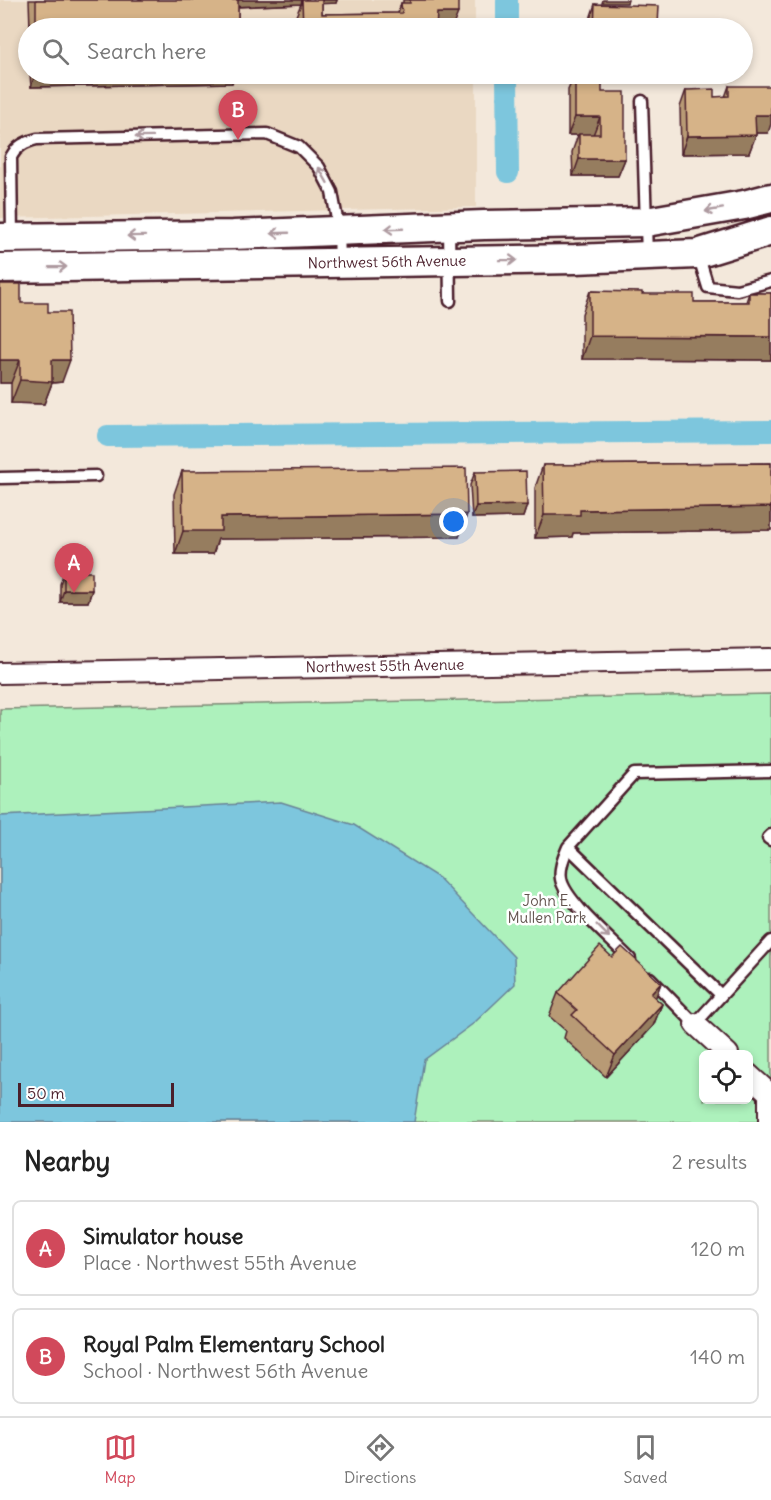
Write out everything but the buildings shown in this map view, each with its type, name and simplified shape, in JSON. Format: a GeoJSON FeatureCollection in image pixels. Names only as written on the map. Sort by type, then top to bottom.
{"type":"FeatureCollection","features":[{"type":"Feature","properties":{"kind":"street"},"geometry":{"type":"LineString","coordinates":[[6,238],[233,235],[646,222],[771,198]]}},
{"type":"Feature","properties":{"kind":"street","name":"Northwest 56th Avenue"},"geometry":{"type":"LineString","coordinates":[[0,268],[575,260],[698,254],[771,231]]}},
{"type":"Feature","properties":{"kind":"street","name":"Northwest 55th Avenue"},"geometry":{"type":"LineString","coordinates":[[0,673],[771,659]]}},
{"type":"Feature","properties":{"kind":"street"},"geometry":{"type":"LineString","coordinates":[[695,1024],[724,1050]]}},
{"type":"Feature","properties":{"kind":"street"},"geometry":{"type":"LineString","coordinates":[[753,1079],[769,1094],[769,1122]]}},
{"type":"Feature","properties":{"kind":"lane"},"geometry":{"type":"LineString","coordinates":[[642,101],[647,256]]}},
{"type":"Feature","properties":{"kind":"lane"},"geometry":{"type":"LineString","coordinates":[[6,238],[5,157],[24,143],[37,139],[267,134],[299,147],[319,167],[332,192],[339,231],[340,263]]}},
{"type":"Feature","properties":{"kind":"lane"},"geometry":{"type":"LineString","coordinates":[[449,227],[450,302]]}},
{"type":"Feature","properties":{"kind":"lane"},"geometry":{"type":"LineString","coordinates":[[698,254],[708,287],[737,290],[771,281]]}},
{"type":"Feature","properties":{"kind":"lane"},"geometry":{"type":"LineString","coordinates":[[0,478],[96,476]]}},
{"type":"Feature","properties":{"kind":"lane"},"geometry":{"type":"LineString","coordinates":[[637,965],[567,894],[561,877],[563,860],[568,847],[634,774],[771,771]]}},
{"type":"Feature","properties":{"kind":"lane"},"geometry":{"type":"LineString","coordinates":[[771,835],[768,838],[771,840]]}},
{"type":"Feature","properties":{"kind":"lane"},"geometry":{"type":"LineString","coordinates":[[568,847],[721,995]]}},
{"type":"Feature","properties":{"kind":"lane"},"geometry":{"type":"LineString","coordinates":[[645,973],[695,1024],[771,941]]}},
{"type":"Feature","properties":{"kind":"shaded area"},"geometry":{"type":"Polygon","coordinates":[[[0,0],[475,0],[475,18],[18,18],[18,84],[476,84],[476,207],[0,218],[0,0]]]}},
{"type":"Feature","properties":{"kind":"green space","name":"John E. Mullen Park"},"geometry":{"type":"Polygon","coordinates":[[[771,694],[771,1122],[0,1122],[0,709],[771,694]]]}},
{"type":"Feature","properties":{"kind":"water"},"geometry":{"type":"Polygon","coordinates":[[[281,802],[354,825],[439,878],[514,957],[515,984],[474,1023],[424,1060],[414,1122],[0,1122],[0,816],[281,802]]]}},
{"type":"Feature","properties":{"kind":"waterway"},"geometry":{"type":"LineString","coordinates":[[507,0],[507,18]]}},
{"type":"Feature","properties":{"kind":"waterway"},"geometry":{"type":"LineString","coordinates":[[507,84],[508,172]]}},
{"type":"Feature","properties":{"kind":"waterway"},"geometry":{"type":"LineString","coordinates":[[108,436],[771,431]]}},
{"type":"Feature","properties":{"kind":"place","name":"Royal Palm Elementary School"},"geometry":{"type":"Point","coordinates":[238,140]}},
{"type":"Feature","properties":{"kind":"place","name":"Simulator house"},"geometry":{"type":"Point","coordinates":[74,593]}}]}
